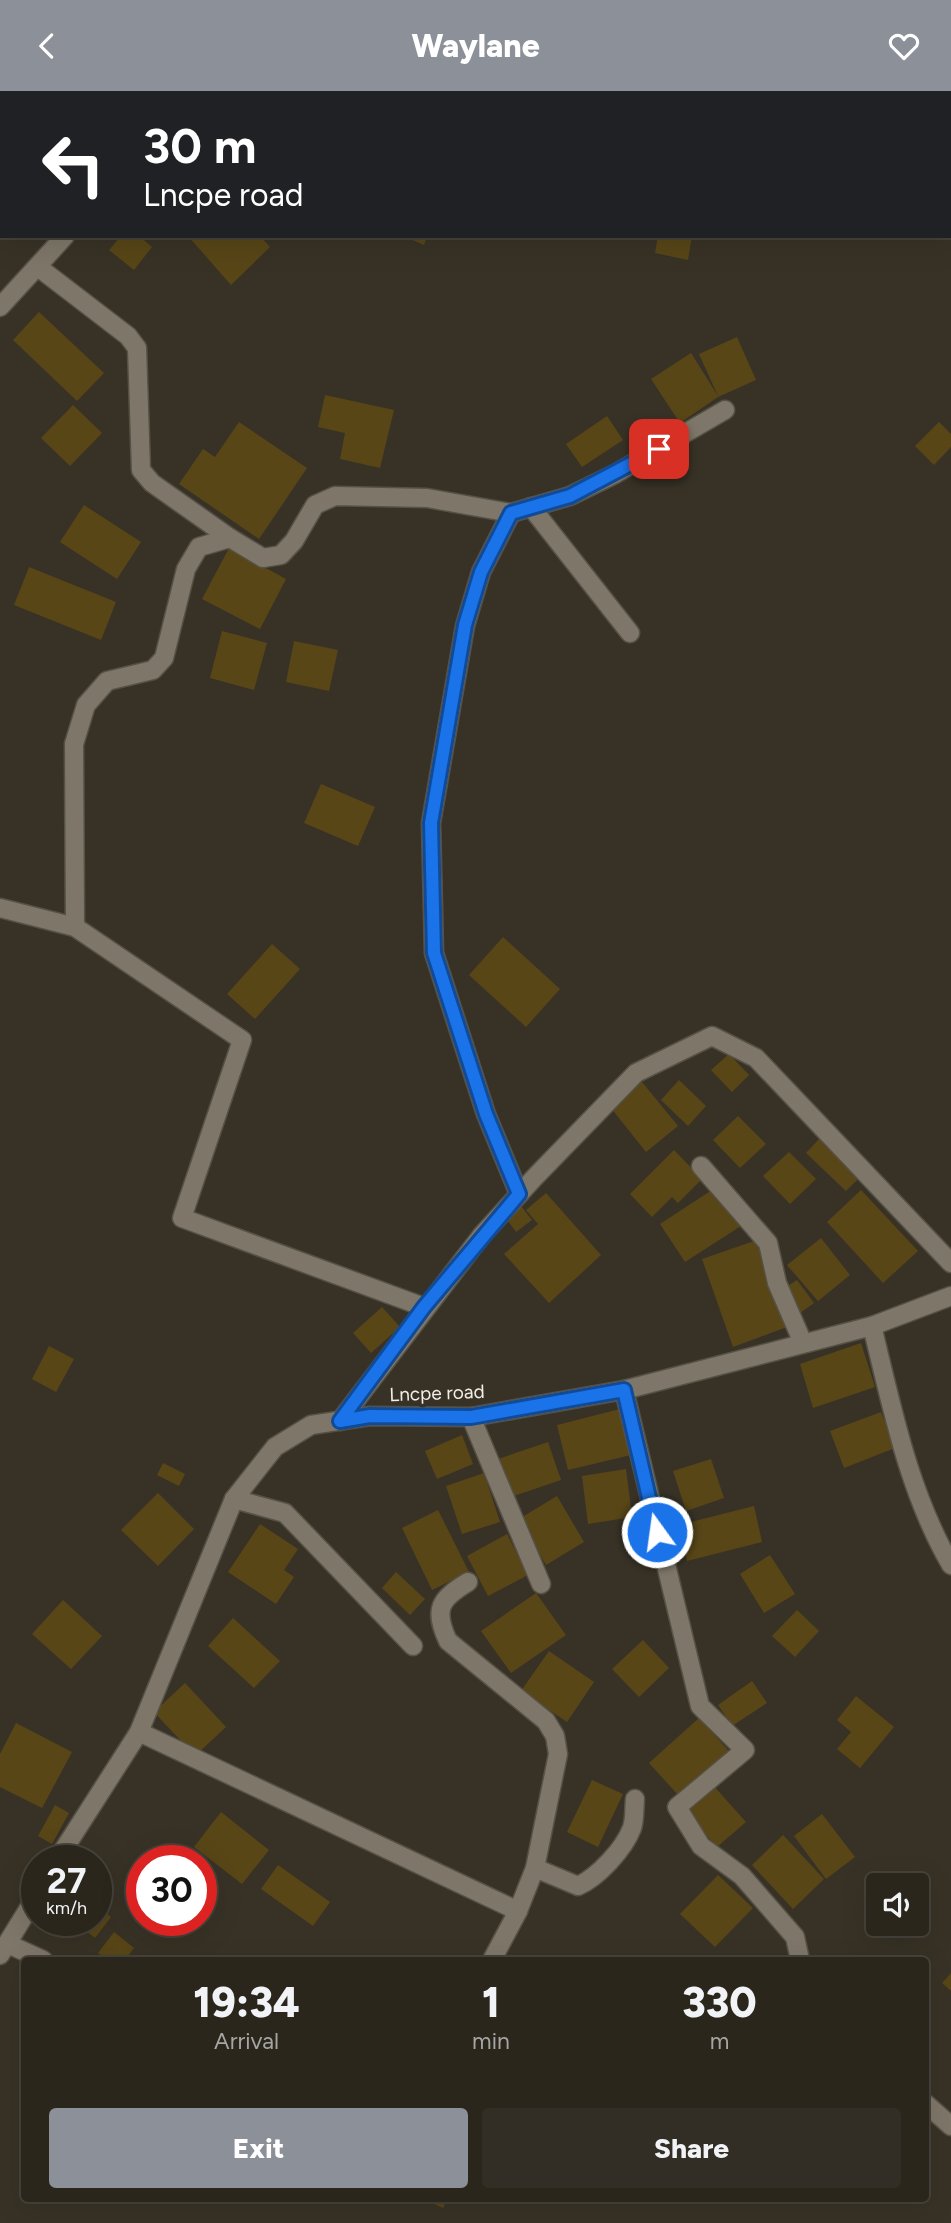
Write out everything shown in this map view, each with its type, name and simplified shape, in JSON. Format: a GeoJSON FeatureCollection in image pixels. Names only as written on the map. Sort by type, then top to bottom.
{"type":"FeatureCollection","features":[{"type":"Feature","properties":{"kind":"street"},"geometry":{"type":"LineString","coordinates":[[0,307],[63,238]]}},
{"type":"Feature","properties":{"kind":"street"},"geometry":{"type":"LineString","coordinates":[[38,267],[128,336],[137,348],[141,471],[152,483],[263,558],[281,555],[294,541],[316,505],[335,496],[427,498],[511,513],[570,496],[615,474],[724,410]]}},
{"type":"Feature","properties":{"kind":"street"},"geometry":{"type":"LineString","coordinates":[[531,507],[630,633]]}},
{"type":"Feature","properties":{"kind":"street"},"geometry":{"type":"LineString","coordinates":[[511,513],[481,572],[465,625],[431,823],[434,953],[486,1114],[519,1194]]}},
{"type":"Feature","properties":{"kind":"street"},"geometry":{"type":"LineString","coordinates":[[75,927],[74,744],[86,705],[107,681],[153,670],[164,658],[186,569],[199,547],[230,538]]}},
{"type":"Feature","properties":{"kind":"street"},"geometry":{"type":"LineString","coordinates":[[0,908],[75,927],[242,1040],[182,1218],[424,1307]]}},
{"type":"Feature","properties":{"kind":"street"},"geometry":{"type":"LineString","coordinates":[[340,1421],[424,1307],[519,1194],[636,1073],[712,1036],[756,1058],[951,1263]]}},
{"type":"Feature","properties":{"kind":"street"},"geometry":{"type":"LineString","coordinates":[[701,1166],[768,1243],[777,1283],[803,1343]]}},
{"type":"Feature","properties":{"kind":"street","name":"Lncpe road"},"geometry":{"type":"LineString","coordinates":[[67,1845],[139,1732],[234,1499],[275,1447],[311,1425],[370,1416],[471,1417],[624,1390],[872,1326],[951,1296]]}},
{"type":"Feature","properties":{"kind":"street"},"geometry":{"type":"LineString","coordinates":[[872,1326],[903,1450],[929,1527],[951,1565]]}},
{"type":"Feature","properties":{"kind":"street"},"geometry":{"type":"LineString","coordinates":[[624,1390],[700,1706],[745,1750],[677,1807],[701,1846],[742,1875],[795,1937],[799,1957]]}},
{"type":"Feature","properties":{"kind":"street"},"geometry":{"type":"LineString","coordinates":[[471,1417],[541,1584]]}},
{"type":"Feature","properties":{"kind":"street"},"geometry":{"type":"LineString","coordinates":[[234,1499],[285,1513],[413,1646]]}},
{"type":"Feature","properties":{"kind":"street"},"geometry":{"type":"LineString","coordinates":[[468,1582],[448,1595],[441,1608],[439,1622],[448,1641],[546,1721],[555,1736],[558,1754],[535,1868],[518,1911],[494,1957]]}},
{"type":"Feature","properties":{"kind":"street"},"geometry":{"type":"LineString","coordinates":[[139,1732],[518,1911]]}},
{"type":"Feature","properties":{"kind":"street"},"geometry":{"type":"LineString","coordinates":[[535,1868],[578,1885],[590,1880],[618,1850],[632,1828],[635,1799]]}},
{"type":"Feature","properties":{"kind":"street"},"geometry":{"type":"LineString","coordinates":[[21,1921],[4,1949],[32,1957]]}},
{"type":"Feature","properties":{"kind":"street"},"geometry":{"type":"LineString","coordinates":[[929,2107],[951,2126]]}},
{"type":"Feature","properties":{"kind":"building"},"geometry":{"type":"Polygon","coordinates":[[[119,238],[141,238],[152,247],[134,270],[109,250],[119,238]]]}},
{"type":"Feature","properties":{"kind":"building"},"geometry":{"type":"Polygon","coordinates":[[[190,238],[262,238],[270,247],[231,285],[190,238]]]}},
{"type":"Feature","properties":{"kind":"building"},"geometry":{"type":"Polygon","coordinates":[[[408,238],[426,238],[424,245],[408,238]]]}},
{"type":"Feature","properties":{"kind":"building"},"geometry":{"type":"Polygon","coordinates":[[[658,238],[692,238],[688,260],[655,253],[658,238]]]}},
{"type":"Feature","properties":{"kind":"building"},"geometry":{"type":"Polygon","coordinates":[[[39,312],[104,373],[77,401],[13,340],[39,312]]]}},
{"type":"Feature","properties":{"kind":"building"},"geometry":{"type":"Polygon","coordinates":[[[737,337],[756,380],[718,397],[680,423],[651,379],[691,353],[718,396],[699,354],[737,337]]]}},
{"type":"Feature","properties":{"kind":"building"},"geometry":{"type":"Polygon","coordinates":[[[325,395],[394,410],[380,468],[340,459],[345,433],[318,427],[325,395]]]}},
{"type":"Feature","properties":{"kind":"building"},"geometry":{"type":"Polygon","coordinates":[[[73,405],[102,433],[70,466],[41,438],[73,405]]]}},
{"type":"Feature","properties":{"kind":"building"},"geometry":{"type":"Polygon","coordinates":[[[607,416],[623,440],[582,467],[566,444],[607,416]]]}},
{"type":"Feature","properties":{"kind":"building"},"geometry":{"type":"Polygon","coordinates":[[[239,422],[307,468],[259,539],[179,484],[203,449],[215,457],[239,422]]]}},
{"type":"Feature","properties":{"kind":"building"},"geometry":{"type":"Polygon","coordinates":[[[939,422],[951,434],[951,447],[934,465],[915,446],[939,422]]]}},
{"type":"Feature","properties":{"kind":"building"},"geometry":{"type":"Polygon","coordinates":[[[84,505],[141,542],[117,579],[60,542],[84,505]]]}},
{"type":"Feature","properties":{"kind":"building"},"geometry":{"type":"Polygon","coordinates":[[[229,548],[286,579],[260,629],[202,599],[229,548]]]}},
{"type":"Feature","properties":{"kind":"building"},"geometry":{"type":"Polygon","coordinates":[[[29,567],[116,602],[101,640],[14,605],[29,567]]]}},
{"type":"Feature","properties":{"kind":"building"},"geometry":{"type":"Polygon","coordinates":[[[222,631],[267,643],[254,690],[210,678],[222,631]]]}},
{"type":"Feature","properties":{"kind":"building"},"geometry":{"type":"Polygon","coordinates":[[[294,641],[338,650],[329,691],[286,682],[294,641]]]}},
{"type":"Feature","properties":{"kind":"building"},"geometry":{"type":"Polygon","coordinates":[[[321,784],[375,807],[358,846],[304,823],[321,784]]]}},
{"type":"Feature","properties":{"kind":"building"},"geometry":{"type":"Polygon","coordinates":[[[503,937],[560,989],[526,1027],[469,975],[503,937]]]}},
{"type":"Feature","properties":{"kind":"building"},"geometry":{"type":"Polygon","coordinates":[[[272,944],[300,969],[255,1019],[227,994],[272,944]]]}},
{"type":"Feature","properties":{"kind":"building"},"geometry":{"type":"Polygon","coordinates":[[[729,1054],[749,1075],[732,1092],[711,1070],[729,1054]]]}},
{"type":"Feature","properties":{"kind":"building"},"geometry":{"type":"Polygon","coordinates":[[[679,1080],[706,1106],[688,1126],[661,1100],[679,1080]]]}},
{"type":"Feature","properties":{"kind":"building"},"geometry":{"type":"Polygon","coordinates":[[[642,1082],[678,1126],[646,1152],[611,1108],[642,1082]]]}},
{"type":"Feature","properties":{"kind":"building"},"geometry":{"type":"Polygon","coordinates":[[[738,1116],[766,1144],[740,1168],[713,1140],[738,1116]]]}},
{"type":"Feature","properties":{"kind":"building"},"geometry":{"type":"Polygon","coordinates":[[[820,1138],[861,1176],[846,1191],[806,1153],[820,1138]]]}},
{"type":"Feature","properties":{"kind":"building"},"geometry":{"type":"Polygon","coordinates":[[[674,1150],[702,1179],[678,1203],[672,1197],[652,1217],[630,1194],[674,1150]]]}},
{"type":"Feature","properties":{"kind":"building"},"geometry":{"type":"Polygon","coordinates":[[[789,1152],[816,1179],[790,1204],[763,1176],[789,1152]]]}},
{"type":"Feature","properties":{"kind":"building"},"geometry":{"type":"Polygon","coordinates":[[[715,1188],[741,1226],[685,1262],[660,1224],[715,1188]]]}},
{"type":"Feature","properties":{"kind":"building"},"geometry":{"type":"Polygon","coordinates":[[[861,1190],[918,1251],[883,1283],[827,1222],[861,1190]]]}},
{"type":"Feature","properties":{"kind":"building"},"geometry":{"type":"Polygon","coordinates":[[[546,1193],[601,1255],[549,1303],[504,1254],[538,1224],[526,1210],[546,1193]]]}},
{"type":"Feature","properties":{"kind":"building"},"geometry":{"type":"Polygon","coordinates":[[[521,1206],[532,1220],[516,1232],[505,1217],[521,1206]]]}},
{"type":"Feature","properties":{"kind":"building"},"geometry":{"type":"Polygon","coordinates":[[[821,1238],[850,1275],[818,1301],[787,1265],[821,1238]]]}},
{"type":"Feature","properties":{"kind":"building"},"geometry":{"type":"Polygon","coordinates":[[[757,1240],[787,1327],[733,1347],[702,1259],[757,1240]]]}},
{"type":"Feature","properties":{"kind":"building"},"geometry":{"type":"Polygon","coordinates":[[[797,1280],[814,1303],[800,1313],[783,1289],[797,1280]]]}},
{"type":"Feature","properties":{"kind":"building"},"geometry":{"type":"Polygon","coordinates":[[[382,1307],[400,1327],[371,1353],[353,1333],[382,1307]]]}},
{"type":"Feature","properties":{"kind":"building"},"geometry":{"type":"Polygon","coordinates":[[[861,1343],[875,1387],[813,1408],[800,1364],[861,1343]]]}},
{"type":"Feature","properties":{"kind":"building"},"geometry":{"type":"Polygon","coordinates":[[[49,1346],[74,1359],[56,1392],[32,1379],[49,1346]]]}},
{"type":"Feature","properties":{"kind":"building"},"geometry":{"type":"Polygon","coordinates":[[[620,1409],[631,1455],[568,1470],[557,1425],[620,1409]]]}},
{"type":"Feature","properties":{"kind":"building"},"geometry":{"type":"Polygon","coordinates":[[[881,1412],[895,1448],[844,1468],[830,1431],[881,1412]]]}},
{"type":"Feature","properties":{"kind":"building"},"geometry":{"type":"Polygon","coordinates":[[[462,1435],[473,1464],[437,1479],[425,1451],[462,1435]]]}},
{"type":"Feature","properties":{"kind":"building"},"geometry":{"type":"Polygon","coordinates":[[[548,1442],[561,1480],[508,1498],[495,1460],[548,1442]]]}},
{"type":"Feature","properties":{"kind":"building"},"geometry":{"type":"Polygon","coordinates":[[[711,1459],[724,1498],[686,1511],[673,1471],[711,1459]]]}},
{"type":"Feature","properties":{"kind":"building"},"geometry":{"type":"Polygon","coordinates":[[[163,1463],[185,1474],[179,1486],[157,1475],[163,1463]]]}},
{"type":"Feature","properties":{"kind":"building"},"geometry":{"type":"Polygon","coordinates":[[[626,1469],[632,1517],[588,1524],[582,1476],[626,1469]]]}},
{"type":"Feature","properties":{"kind":"building"},"geometry":{"type":"Polygon","coordinates":[[[484,1473],[500,1522],[462,1534],[446,1486],[484,1473]]]}},
{"type":"Feature","properties":{"kind":"building"},"geometry":{"type":"Polygon","coordinates":[[[158,1493],[194,1529],[158,1566],[121,1530],[158,1493]]]}},
{"type":"Feature","properties":{"kind":"building"},"geometry":{"type":"Polygon","coordinates":[[[557,1496],[584,1542],[546,1565],[519,1519],[557,1496]]]}},
{"type":"Feature","properties":{"kind":"building"},"geometry":{"type":"Polygon","coordinates":[[[754,1506],[762,1542],[687,1561],[679,1525],[754,1506]]]}},
{"type":"Feature","properties":{"kind":"building"},"geometry":{"type":"Polygon","coordinates":[[[438,1510],[469,1572],[432,1590],[402,1528],[438,1510]]]}},
{"type":"Feature","properties":{"kind":"building"},"geometry":{"type":"Polygon","coordinates":[[[260,1524],[298,1549],[284,1570],[294,1577],[276,1604],[228,1572],[260,1524]]]}},
{"type":"Feature","properties":{"kind":"building"},"geometry":{"type":"Polygon","coordinates":[[[507,1534],[528,1575],[488,1596],[467,1556],[507,1534]]]}},
{"type":"Feature","properties":{"kind":"building"},"geometry":{"type":"Polygon","coordinates":[[[770,1555],[795,1594],[764,1613],[740,1574],[770,1555]]]}},
{"type":"Feature","properties":{"kind":"building"},"geometry":{"type":"Polygon","coordinates":[[[396,1572],[425,1599],[410,1615],[382,1588],[396,1572]]]}},
{"type":"Feature","properties":{"kind":"building"},"geometry":{"type":"Polygon","coordinates":[[[536,1593],[566,1635],[511,1673],[481,1631],[536,1593]]]}},
{"type":"Feature","properties":{"kind":"building"},"geometry":{"type":"Polygon","coordinates":[[[63,1600],[102,1636],[71,1669],[32,1634],[63,1600]]]}},
{"type":"Feature","properties":{"kind":"building"},"geometry":{"type":"Polygon","coordinates":[[[797,1610],[819,1631],[795,1657],[772,1636],[797,1610]]]}},
{"type":"Feature","properties":{"kind":"building"},"geometry":{"type":"Polygon","coordinates":[[[233,1618],[280,1661],[254,1688],[208,1646],[233,1618]]]}},
{"type":"Feature","properties":{"kind":"building"},"geometry":{"type":"Polygon","coordinates":[[[643,1640],[669,1668],[639,1697],[612,1669],[643,1640]]]}},
{"type":"Feature","properties":{"kind":"building"},"geometry":{"type":"Polygon","coordinates":[[[549,1651],[594,1682],[567,1722],[521,1691],[549,1651]]]}},
{"type":"Feature","properties":{"kind":"building"},"geometry":{"type":"Polygon","coordinates":[[[752,1681],[767,1703],[732,1726],[718,1705],[752,1681]]]}},
{"type":"Feature","properties":{"kind":"building"},"geometry":{"type":"Polygon","coordinates":[[[185,1683],[226,1727],[195,1756],[154,1712],[185,1683]]]}},
{"type":"Feature","properties":{"kind":"building"},"geometry":{"type":"Polygon","coordinates":[[[856,1696],[894,1727],[860,1768],[837,1749],[851,1732],[837,1720],[856,1696]]]}},
{"type":"Feature","properties":{"kind":"building"},"geometry":{"type":"Polygon","coordinates":[[[699,1718],[729,1751],[679,1796],[649,1763],[699,1718]]]}},
{"type":"Feature","properties":{"kind":"building"},"geometry":{"type":"Polygon","coordinates":[[[16,1723],[72,1752],[42,1808],[0,1787],[0,1754],[16,1723]]]}},
{"type":"Feature","properties":{"kind":"building"},"geometry":{"type":"Polygon","coordinates":[[[592,1780],[623,1794],[598,1847],[567,1832],[592,1780]]]}},
{"type":"Feature","properties":{"kind":"building"},"geometry":{"type":"Polygon","coordinates":[[[712,1784],[746,1822],[717,1847],[684,1810],[712,1784]]]}},
{"type":"Feature","properties":{"kind":"building"},"geometry":{"type":"Polygon","coordinates":[[[55,1805],[69,1813],[52,1844],[38,1836],[55,1805]]]}},
{"type":"Feature","properties":{"kind":"building"},"geometry":{"type":"Polygon","coordinates":[[[221,1812],[269,1850],[242,1884],[217,1865],[217,1845],[196,1845],[221,1812]]]}},
{"type":"Feature","properties":{"kind":"building"},"geometry":{"type":"Polygon","coordinates":[[[822,1814],[855,1857],[826,1879],[794,1836],[822,1814]]]}},
{"type":"Feature","properties":{"kind":"building"},"geometry":{"type":"Polygon","coordinates":[[[783,1835],[824,1879],[793,1909],[752,1865],[783,1835]]]}},
{"type":"Feature","properties":{"kind":"building"},"geometry":{"type":"Polygon","coordinates":[[[278,1865],[330,1902],[313,1926],[261,1889],[278,1865]]]}},
{"type":"Feature","properties":{"kind":"building"},"geometry":{"type":"Polygon","coordinates":[[[718,1875],[753,1908],[715,1947],[680,1914],[718,1875]]]}},
{"type":"Feature","properties":{"kind":"building"},"geometry":{"type":"Polygon","coordinates":[[[114,1932],[134,1948],[127,1957],[103,1957],[98,1953],[114,1932]]]}},
{"type":"Feature","properties":{"kind":"building"},"geometry":{"type":"Polygon","coordinates":[[[951,1973],[951,1991],[942,1983],[951,1973]]]}},
{"type":"Feature","properties":{"kind":"building"},"geometry":{"type":"Polygon","coordinates":[[[430,2202],[446,2202],[443,2208],[430,2202]]]}},
{"type":"Feature","properties":{"kind":"route"},"geometry":{"type":"LineString","coordinates":[[657,1532],[624,1390],[471,1417],[370,1416],[340,1421],[424,1307],[519,1194],[486,1114],[434,953],[431,823],[452,690],[465,625],[481,572],[511,513],[570,496],[659,449]]}}]}
